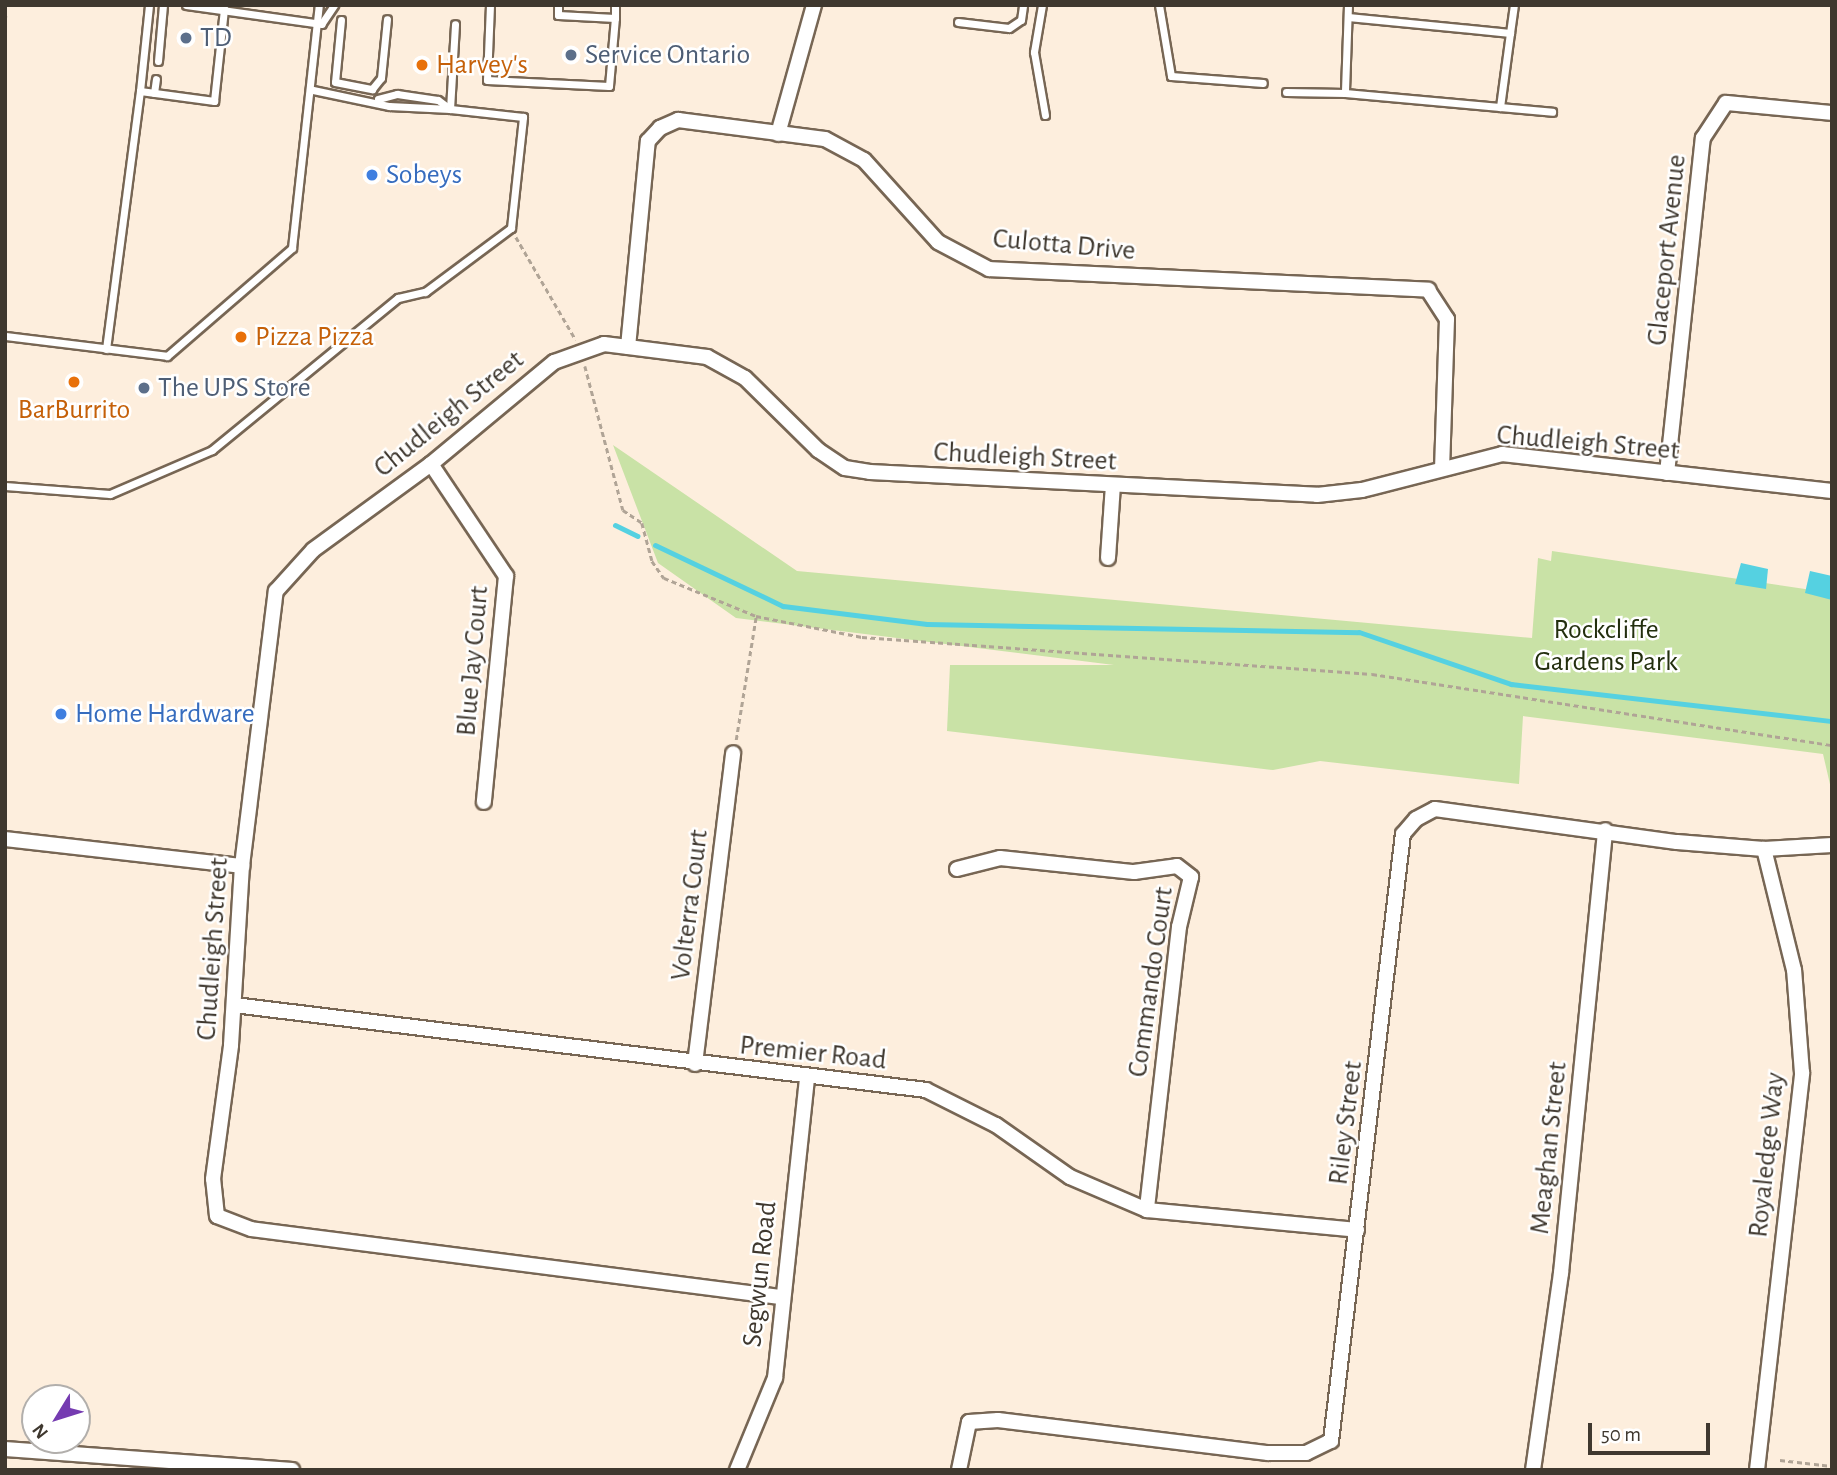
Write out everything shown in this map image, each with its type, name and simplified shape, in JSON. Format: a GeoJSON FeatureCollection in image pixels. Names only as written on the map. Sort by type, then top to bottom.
{"type":"FeatureCollection","features":[{"type":"Feature","properties":{"kind":"street"},"geometry":{"type":"LineString","coordinates":[[778,134],[814,5]]}},
{"type":"Feature","properties":{"kind":"street","name":"Glaceport Avenue"},"geometry":{"type":"LineString","coordinates":[[1667,473],[1703,138],[1726,103],[1832,113]]}},
{"type":"Feature","properties":{"kind":"street","name":"Culotta Drive"},"geometry":{"type":"LineString","coordinates":[[628,347],[648,141],[678,120],[825,139],[864,160],[938,242],[989,269],[1428,290],[1447,319],[1442,467]]}},
{"type":"Feature","properties":{"kind":"street","name":"Chudleigh Street"},"geometry":{"type":"LineString","coordinates":[[780,1297],[251,1229],[217,1216],[213,1179],[234,1005],[242,866],[276,591],[313,550],[430,464],[554,362],[580,349],[628,347],[707,357],[745,378],[845,468],[1317,495],[1362,490],[1442,467],[1502,454],[1832,491]]}},
{"type":"Feature","properties":{"kind":"street","name":"Blue Jay Court"},"geometry":{"type":"LineString","coordinates":[[430,464],[506,576],[484,802]]}},
{"type":"Feature","properties":{"kind":"street"},"geometry":{"type":"LineString","coordinates":[[1108,558],[1113,485]]}},
{"type":"Feature","properties":{"kind":"street","name":"Volterra Court"},"geometry":{"type":"LineString","coordinates":[[695,1064],[733,752]]}},
{"type":"Feature","properties":{"kind":"street","name":"Riley Street"},"geometry":{"type":"LineString","coordinates":[[959,1470],[969,1422],[998,1420],[1268,1453],[1306,1453],[1331,1441],[1403,834],[1435,808],[1764,849],[1832,845]]}},
{"type":"Feature","properties":{"kind":"street","name":"Meaghan Street"},"geometry":{"type":"LineString","coordinates":[[1533,1470],[1561,1273],[1605,830]]}},
{"type":"Feature","properties":{"kind":"street"},"geometry":{"type":"LineString","coordinates":[[5,838],[242,866]]}},
{"type":"Feature","properties":{"kind":"street","name":"Royaledge Way"},"geometry":{"type":"LineString","coordinates":[[1757,1470],[1802,1073],[1794,970],[1764,849]]}},
{"type":"Feature","properties":{"kind":"street","name":"Commando Court"},"geometry":{"type":"LineString","coordinates":[[957,869],[1000,858],[1134,872],[1177,866],[1192,877],[1179,927],[1147,1210]]}},
{"type":"Feature","properties":{"kind":"street","name":"Premier Road"},"geometry":{"type":"LineString","coordinates":[[234,1005],[695,1064],[926,1090],[996,1125],[1070,1177],[1147,1210],[1357,1230]]}},
{"type":"Feature","properties":{"kind":"street","name":"Segwun Road"},"geometry":{"type":"LineString","coordinates":[[737,1470],[775,1378],[780,1297],[807,1077]]}},
{"type":"Feature","properties":{"kind":"street"},"geometry":{"type":"LineString","coordinates":[[5,1448],[292,1470]]}},
{"type":"Feature","properties":{"kind":"lane"},"geometry":{"type":"LineString","coordinates":[[106,349],[149,5]]}},
{"type":"Feature","properties":{"kind":"lane"},"geometry":{"type":"LineString","coordinates":[[158,61],[163,5]]}},
{"type":"Feature","properties":{"kind":"lane"},"geometry":{"type":"LineString","coordinates":[[186,5],[321,24]]}},
{"type":"Feature","properties":{"kind":"lane"},"geometry":{"type":"LineString","coordinates":[[5,337],[167,356],[292,248],[321,24],[319,5]]}},
{"type":"Feature","properties":{"kind":"lane"},"geometry":{"type":"LineString","coordinates":[[321,24],[334,5]]}},
{"type":"Feature","properties":{"kind":"lane"},"geometry":{"type":"LineString","coordinates":[[490,5],[487,80],[609,86],[615,5]]}},
{"type":"Feature","properties":{"kind":"lane"},"geometry":{"type":"LineString","coordinates":[[558,5],[558,15],[615,18]]}},
{"type":"Feature","properties":{"kind":"lane"},"geometry":{"type":"LineString","coordinates":[[958,22],[1009,28],[1021,20],[1023,5]]}},
{"type":"Feature","properties":{"kind":"lane"},"geometry":{"type":"LineString","coordinates":[[1042,5],[1034,52],[1045,115]]}},
{"type":"Feature","properties":{"kind":"lane"},"geometry":{"type":"LineString","coordinates":[[1159,5],[1171,76],[1263,83]]}},
{"type":"Feature","properties":{"kind":"lane"},"geometry":{"type":"LineString","coordinates":[[1345,93],[1348,5]]}},
{"type":"Feature","properties":{"kind":"lane"},"geometry":{"type":"LineString","coordinates":[[1500,107],[1514,5]]}},
{"type":"Feature","properties":{"kind":"lane"},"geometry":{"type":"LineString","coordinates":[[140,91],[214,101],[224,9]]}},
{"type":"Feature","properties":{"kind":"lane"},"geometry":{"type":"LineString","coordinates":[[1348,17],[1510,33]]}},
{"type":"Feature","properties":{"kind":"lane"},"geometry":{"type":"LineString","coordinates":[[341,20],[335,82],[372,89],[382,78],[387,19]]}},
{"type":"Feature","properties":{"kind":"lane"},"geometry":{"type":"LineString","coordinates":[[450,109],[455,24]]}},
{"type":"Feature","properties":{"kind":"lane"},"geometry":{"type":"LineString","coordinates":[[154,93],[156,79]]}},
{"type":"Feature","properties":{"kind":"lane"},"geometry":{"type":"LineString","coordinates":[[313,90],[378,99],[397,94],[438,100],[450,109]]}},
{"type":"Feature","properties":{"kind":"lane"},"geometry":{"type":"LineString","coordinates":[[1286,92],[1345,93],[1552,112]]}},
{"type":"Feature","properties":{"kind":"lane"},"geometry":{"type":"LineString","coordinates":[[5,486],[110,494],[212,450],[398,298],[425,292],[511,228],[523,117],[389,106],[378,99]]}},
{"type":"Feature","properties":{"kind":"path"},"geometry":{"type":"LineString","coordinates":[[5,20],[6,12]]}},
{"type":"Feature","properties":{"kind":"path"},"geometry":{"type":"LineString","coordinates":[[511,228],[580,349],[623,510],[642,523],[652,561],[664,578],[756,616],[862,637],[1372,674],[1832,745]]}},
{"type":"Feature","properties":{"kind":"path"},"geometry":{"type":"LineString","coordinates":[[733,752],[756,616]]}},
{"type":"Feature","properties":{"kind":"path"},"geometry":{"type":"LineString","coordinates":[[1780,1460],[1832,1466]]}},
{"type":"Feature","properties":{"kind":"green space","name":"Rockcliffe Gardens Park"},"geometry":{"type":"Polygon","coordinates":[[[613,445],[797,571],[1532,638],[1538,558],[1551,561],[1552,551],[1832,593],[1832,793],[1823,754],[1523,716],[1519,784],[1320,761],[1273,770],[947,731],[950,665],[1114,665],[736,618],[658,563],[613,445]]]}},
{"type":"Feature","properties":{"kind":"water"},"geometry":{"type":"Polygon","coordinates":[[[1741,563],[1768,569],[1766,589],[1735,584],[1741,563]]]}},
{"type":"Feature","properties":{"kind":"water"},"geometry":{"type":"Polygon","coordinates":[[[1810,571],[1832,576],[1832,600],[1805,593],[1810,571]]]}},
{"type":"Feature","properties":{"kind":"waterway"},"geometry":{"type":"LineString","coordinates":[[615,525],[638,536]]}},
{"type":"Feature","properties":{"kind":"waterway"},"geometry":{"type":"LineString","coordinates":[[655,545],[783,606],[927,624],[1359,632],[1511,684],[1832,721]]}},
{"type":"Feature","properties":{"kind":"place","name":"TD"},"geometry":{"type":"Point","coordinates":[186,38]}},
{"type":"Feature","properties":{"kind":"place","name":"Service Ontario"},"geometry":{"type":"Point","coordinates":[571,55]}},
{"type":"Feature","properties":{"kind":"place","name":"Harvey's"},"geometry":{"type":"Point","coordinates":[422,65]}},
{"type":"Feature","properties":{"kind":"place","name":"Sobeys"},"geometry":{"type":"Point","coordinates":[372,175]}},
{"type":"Feature","properties":{"kind":"place","name":"Pizza Pizza"},"geometry":{"type":"Point","coordinates":[241,337]}},
{"type":"Feature","properties":{"kind":"place","name":"BarBurrito"},"geometry":{"type":"Point","coordinates":[74,382]}},
{"type":"Feature","properties":{"kind":"place","name":"The UPS Store"},"geometry":{"type":"Point","coordinates":[144,388]}},
{"type":"Feature","properties":{"kind":"place","name":"Home Hardware"},"geometry":{"type":"Point","coordinates":[61,714]}}]}
